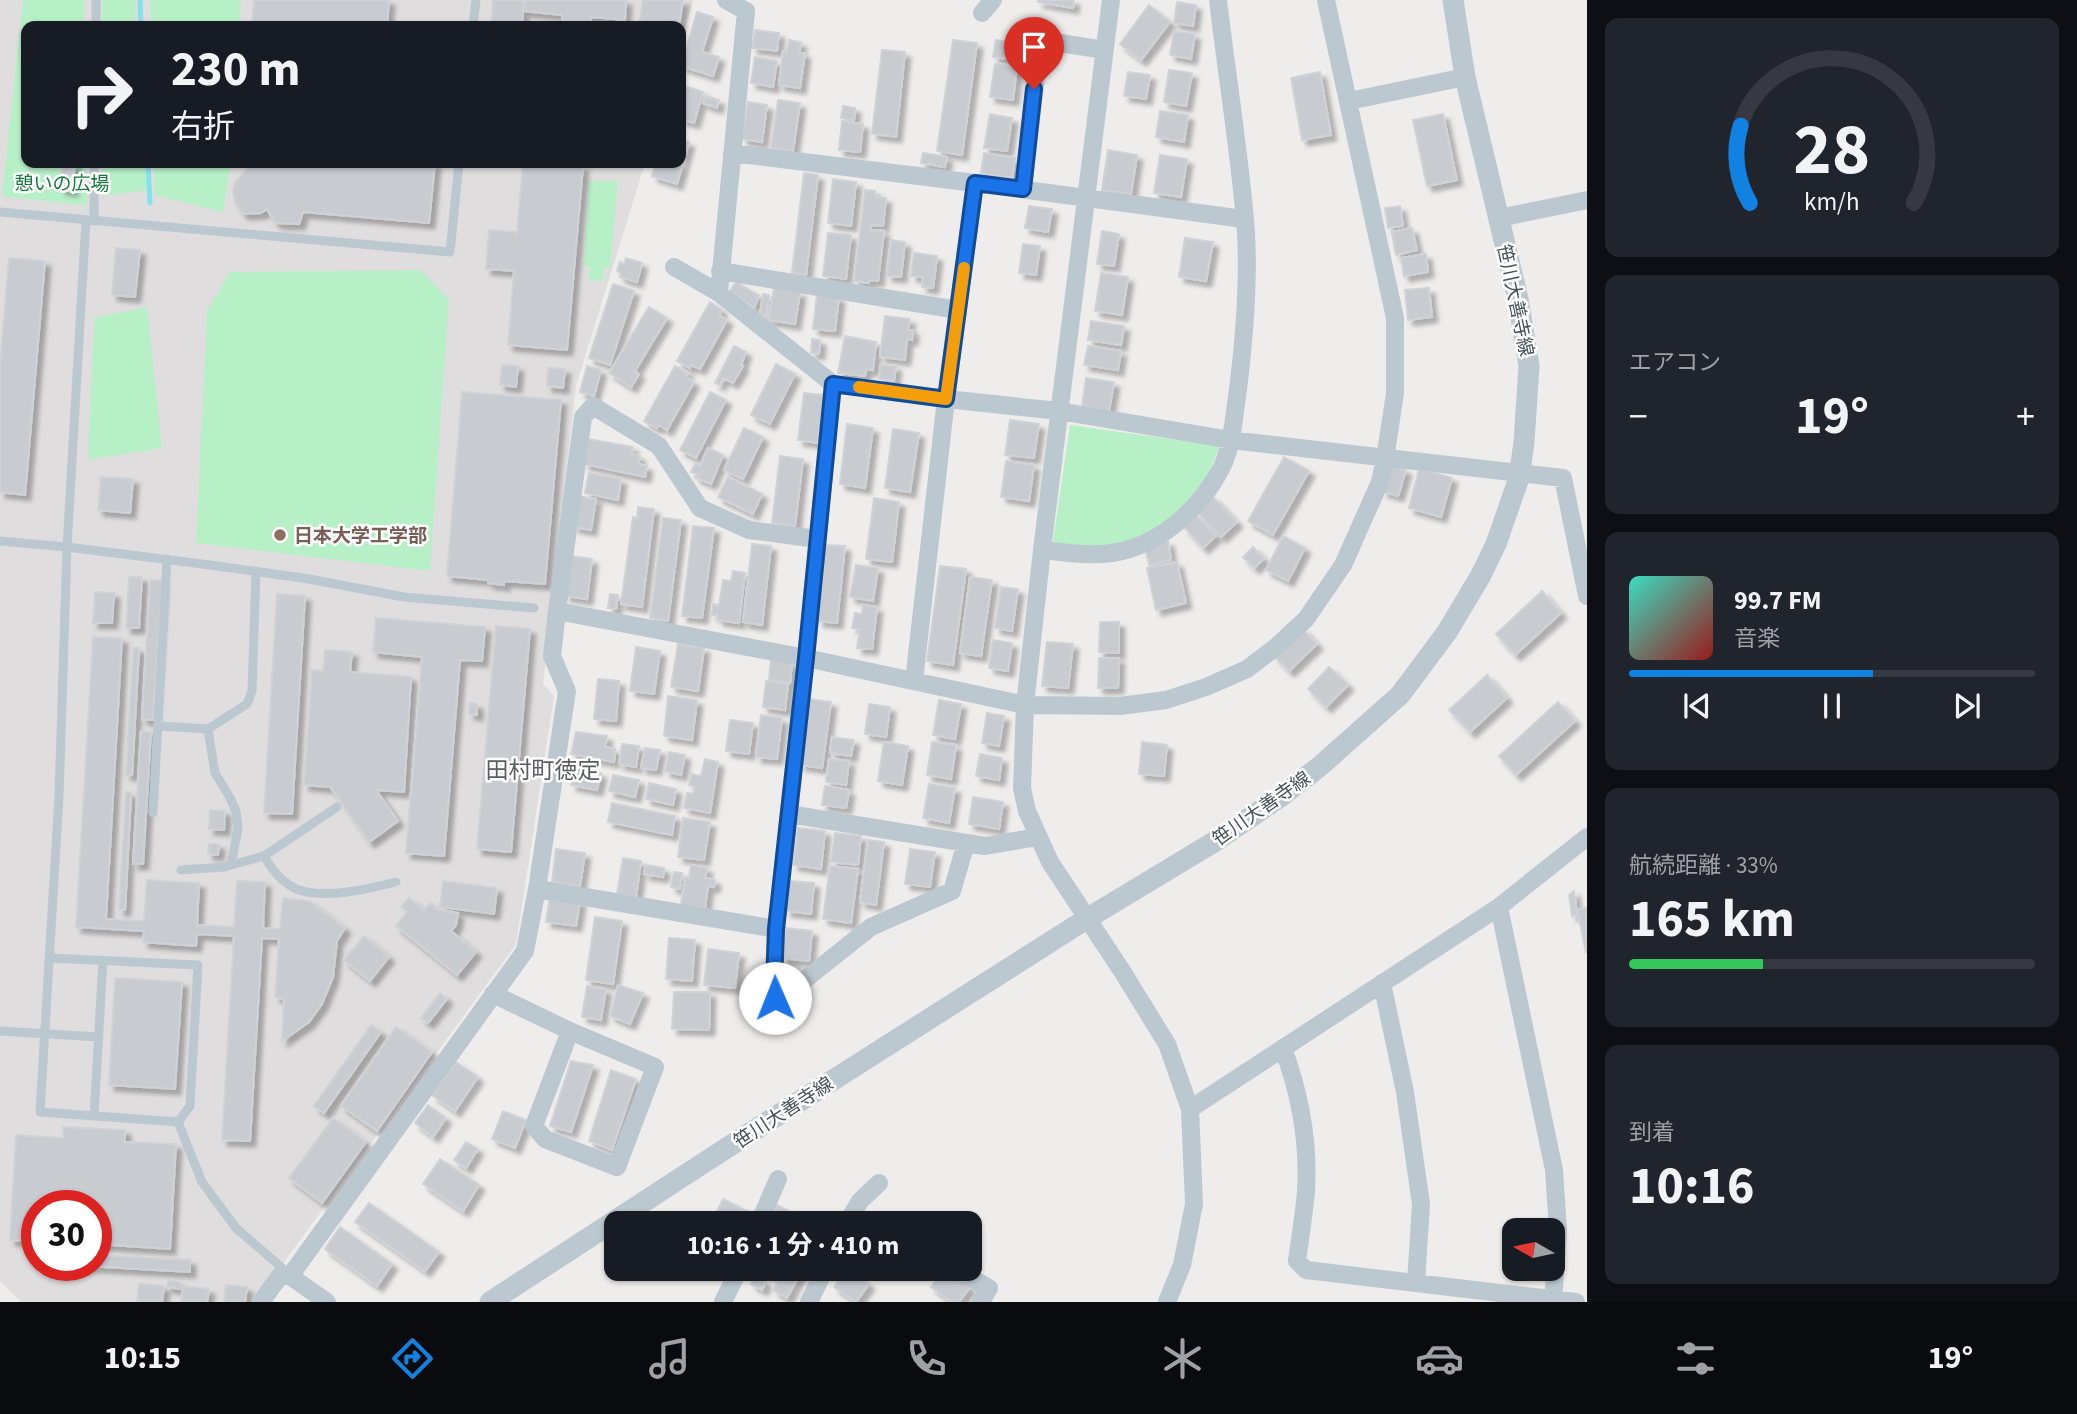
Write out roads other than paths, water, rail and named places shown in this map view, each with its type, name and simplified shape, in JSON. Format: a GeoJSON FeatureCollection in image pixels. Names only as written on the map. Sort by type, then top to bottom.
{"type":"FeatureCollection","features":[{"type":"Feature","properties":{"kind":"street"},"geometry":{"type":"LineString","coordinates":[[719,293],[746,11],[726,0]]}},
{"type":"Feature","properties":{"kind":"street"},"geometry":{"type":"LineString","coordinates":[[1111,0],[1042,550],[1025,705],[1022,788],[1027,811],[1050,862],[1167,1044],[1190,1109],[1194,1204],[1182,1265],[1167,1302]]}},
{"type":"Feature","properties":{"kind":"street"},"geometry":{"type":"LineString","coordinates":[[1042,550],[1096,556],[1126,551],[1147,542],[1171,528],[1186,514],[1219,473],[1231,440],[1239,380],[1246,284],[1244,219],[1218,0]]}},
{"type":"Feature","properties":{"kind":"street"},"geometry":{"type":"LineString","coordinates":[[557,611],[806,658],[1025,705],[1120,706],[1166,700],[1206,687],[1247,669],[1276,648],[1306,619],[1343,565],[1380,482],[1395,393],[1395,318],[1326,0]]}},
{"type":"Feature","properties":{"kind":"street","name":"笹川大善寺線"},"geometry":{"type":"LineString","coordinates":[[490,1302],[1088,918],[1214,842],[1283,795],[1329,759],[1400,695],[1447,632],[1496,544],[1520,474],[1529,366],[1518,299],[1465,77],[1452,0]]}},
{"type":"Feature","properties":{"kind":"street"},"geometry":{"type":"LineString","coordinates":[[1023,189],[1040,40],[1105,50]]}},
{"type":"Feature","properties":{"kind":"street"},"geometry":{"type":"LineString","coordinates":[[1349,101],[1465,77]]}},
{"type":"Feature","properties":{"kind":"street"},"geometry":{"type":"LineString","coordinates":[[732,153],[1244,219]]}},
{"type":"Feature","properties":{"kind":"street"},"geometry":{"type":"LineString","coordinates":[[914,681],[946,399],[975,183]]}},
{"type":"Feature","properties":{"kind":"street"},"geometry":{"type":"LineString","coordinates":[[1499,218],[1587,200]]}},
{"type":"Feature","properties":{"kind":"street"},"geometry":{"type":"LineString","coordinates":[[674,267],[719,293],[833,384],[1059,411],[1231,440],[1563,478],[1587,596]]}},
{"type":"Feature","properties":{"kind":"street"},"geometry":{"type":"LineString","coordinates":[[720,271],[958,310]]}},
{"type":"Feature","properties":{"kind":"street"},"geometry":{"type":"LineString","coordinates":[[775,998],[776,929],[833,384]]}},
{"type":"Feature","properties":{"kind":"street"},"geometry":{"type":"LineString","coordinates":[[290,1276],[524,951],[537,889],[567,691],[552,656],[583,417],[593,407],[659,446],[700,508],[749,530],[817,539]]}},
{"type":"Feature","properties":{"kind":"street"},"geometry":{"type":"LineString","coordinates":[[789,814],[985,846],[1038,836]]}},
{"type":"Feature","properties":{"kind":"street"},"geometry":{"type":"LineString","coordinates":[[1190,1109],[1500,907],[1587,836]]}},
{"type":"Feature","properties":{"kind":"street"},"geometry":{"type":"LineString","coordinates":[[793,989],[871,927],[952,891],[966,843]]}},
{"type":"Feature","properties":{"kind":"street"},"geometry":{"type":"LineString","coordinates":[[537,889],[776,929]]}},
{"type":"Feature","properties":{"kind":"street"},"geometry":{"type":"LineString","coordinates":[[1500,907],[1554,1170],[1558,1230],[1553,1301]]}},
{"type":"Feature","properties":{"kind":"street"},"geometry":{"type":"LineString","coordinates":[[1382,983],[1405,1092],[1421,1204],[1416,1283]]}},
{"type":"Feature","properties":{"kind":"street"},"geometry":{"type":"LineString","coordinates":[[493,994],[655,1067],[617,1167],[545,1139],[534,1126],[570,1031]]}},
{"type":"Feature","properties":{"kind":"street"},"geometry":{"type":"LineString","coordinates":[[1283,1048],[1295,1081],[1306,1143],[1306,1191],[1297,1261],[1306,1270],[1576,1302]]}},
{"type":"Feature","properties":{"kind":"street"},"geometry":{"type":"LineString","coordinates":[[764,1211],[778,1179]]}},
{"type":"Feature","properties":{"kind":"street"},"geometry":{"type":"LineString","coordinates":[[855,1211],[878,1183]]}},
{"type":"Feature","properties":{"kind":"street"},"geometry":{"type":"LineString","coordinates":[[261,1302],[280,1276],[290,1276],[327,1302]]}},
{"type":"Feature","properties":{"kind":"street"},"geometry":{"type":"LineString","coordinates":[[723,1302],[733,1281]]}},
{"type":"Feature","properties":{"kind":"street"},"geometry":{"type":"LineString","coordinates":[[809,1302],[819,1281]]}},
{"type":"Feature","properties":{"kind":"street"},"geometry":{"type":"LineString","coordinates":[[976,1281],[989,1288],[981,1302]]}},
{"type":"Feature","properties":{"kind":"lane"},"geometry":{"type":"LineString","coordinates":[[96,0],[96,21]]}},
{"type":"Feature","properties":{"kind":"lane"},"geometry":{"type":"LineString","coordinates":[[474,21],[476,0]]}},
{"type":"Feature","properties":{"kind":"lane"},"geometry":{"type":"LineString","coordinates":[[94,168],[67,547],[59,796],[40,1112],[178,1122]]}},
{"type":"Feature","properties":{"kind":"lane"},"geometry":{"type":"LineString","coordinates":[[0,212],[450,252],[458,168]]}},
{"type":"Feature","properties":{"kind":"lane"},"geometry":{"type":"LineString","coordinates":[[0,541],[256,571],[404,597],[534,608]]}},
{"type":"Feature","properties":{"kind":"lane"},"geometry":{"type":"LineString","coordinates":[[153,813],[167,559]]}},
{"type":"Feature","properties":{"kind":"lane"},"geometry":{"type":"LineString","coordinates":[[159,726],[208,729],[247,704],[252,691],[256,571]]}},
{"type":"Feature","properties":{"kind":"lane"},"geometry":{"type":"LineString","coordinates":[[208,729],[215,773],[236,811],[237,828],[231,865]]}},
{"type":"Feature","properties":{"kind":"lane"},"geometry":{"type":"LineString","coordinates":[[181,870],[231,865],[264,856],[337,807]]}},
{"type":"Feature","properties":{"kind":"lane"},"geometry":{"type":"LineString","coordinates":[[264,856],[272,870],[299,890],[331,894],[368,890],[396,882]]}},
{"type":"Feature","properties":{"kind":"lane"},"geometry":{"type":"LineString","coordinates":[[50,958],[198,965],[190,1106],[178,1122]]}},
{"type":"Feature","properties":{"kind":"lane"},"geometry":{"type":"LineString","coordinates":[[94,1116],[103,960]]}},
{"type":"Feature","properties":{"kind":"lane"},"geometry":{"type":"LineString","coordinates":[[0,1031],[99,1037]]}},
{"type":"Feature","properties":{"kind":"lane"},"geometry":{"type":"LineString","coordinates":[[178,1122],[202,1182],[236,1228],[290,1276]]}},
{"type":"Feature","properties":{"kind":"waterway"},"geometry":{"type":"LineString","coordinates":[[140,0],[141,21]]}},
{"type":"Feature","properties":{"kind":"waterway"},"geometry":{"type":"LineString","coordinates":[[148,168],[150,203]]}},
{"type":"Feature","properties":{"kind":"place","name":"日本大学工学部"},"geometry":{"type":"Point","coordinates":[280,535]}},
{"type":"Feature","properties":{"kind":"district","name":"田村町徳定"},"geometry":{"type":"Point","coordinates":[543,770]}},
{"type":"Feature","properties":{"kind":"park label","name":"憩いの広場"},"geometry":{"type":"Point","coordinates":[62,183]}}]}
